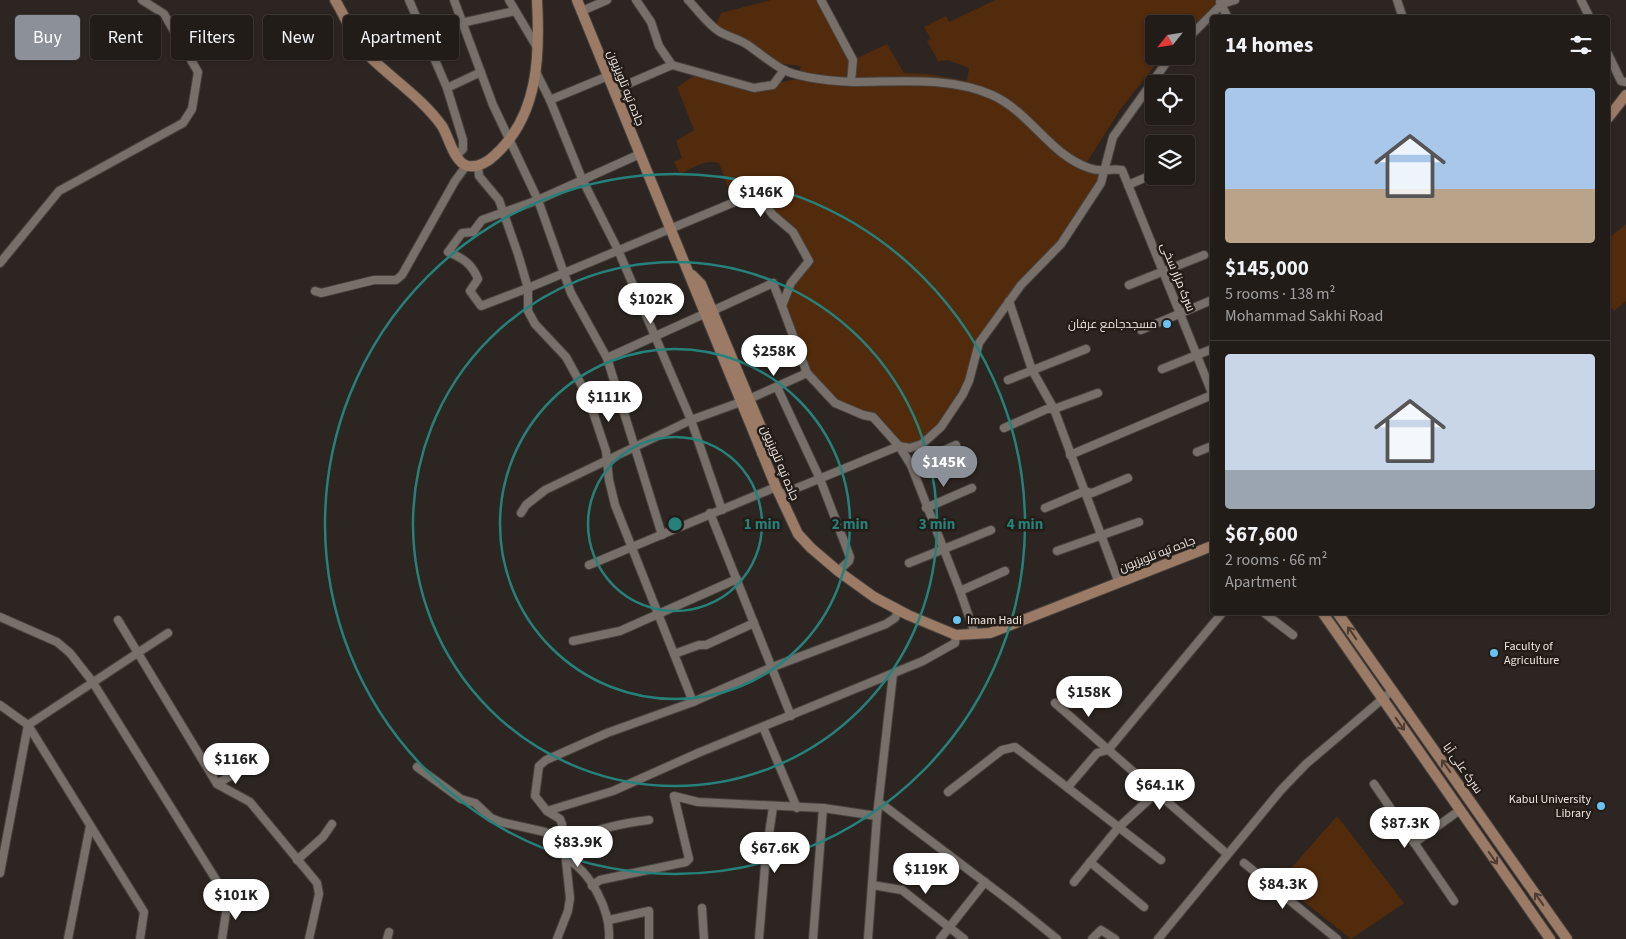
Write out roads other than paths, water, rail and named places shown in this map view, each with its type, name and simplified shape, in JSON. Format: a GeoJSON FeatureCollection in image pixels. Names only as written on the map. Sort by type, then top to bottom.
{"type":"FeatureCollection","features":[{"type":"Feature","properties":{"kind":"street"},"geometry":{"type":"LineString","coordinates":[[0,263],[59,191],[183,123],[192,109],[198,72],[164,14],[142,0]]}},
{"type":"Feature","properties":{"kind":"street"},"geometry":{"type":"LineString","coordinates":[[335,0],[362,47],[433,115],[443,128],[457,155],[466,166]]}},
{"type":"Feature","properties":{"kind":"street"},"geometry":{"type":"LineString","coordinates":[[409,0],[447,88],[463,140],[463,148],[457,155]]}},
{"type":"Feature","properties":{"kind":"street"},"geometry":{"type":"LineString","coordinates":[[454,0],[510,142],[538,200],[571,293],[608,358],[662,535]]}},
{"type":"Feature","properties":{"kind":"street"},"geometry":{"type":"LineString","coordinates":[[510,0],[539,51]]}},
{"type":"Feature","properties":{"kind":"street"},"geometry":{"type":"LineString","coordinates":[[466,166],[478,166],[489,161],[510,142],[533,92],[539,51],[538,0]]}},
{"type":"Feature","properties":{"kind":"street","name":"جاده تپه تلویزیون"},"geometry":{"type":"LineString","coordinates":[[578,0],[687,271],[701,284],[708,312],[745,401],[765,437],[762,453],[778,491],[798,534],[811,548],[838,571],[874,597],[898,610],[956,635],[990,633],[1210,547]]}},
{"type":"Feature","properties":{"kind":"street"},"geometry":{"type":"LineString","coordinates":[[582,12],[607,0]]}},
{"type":"Feature","properties":{"kind":"street"},"geometry":{"type":"LineString","coordinates":[[688,0],[718,31],[745,43],[784,70],[797,74],[851,82],[926,82],[955,85],[992,95],[1017,110],[1062,152],[1087,168],[1103,172]]}},
{"type":"Feature","properties":{"kind":"street"},"geometry":{"type":"LineString","coordinates":[[821,0],[853,60],[851,82]]}},
{"type":"Feature","properties":{"kind":"street"},"geometry":{"type":"LineString","coordinates":[[1195,30],[1220,2],[1235,0]]}},
{"type":"Feature","properties":{"kind":"street"},"geometry":{"type":"LineString","coordinates":[[1397,0],[1402,15]]}},
{"type":"Feature","properties":{"kind":"street"},"geometry":{"type":"LineString","coordinates":[[1581,0],[1588,15]]}},
{"type":"Feature","properties":{"kind":"street"},"geometry":{"type":"LineString","coordinates":[[637,1],[651,22],[660,46],[672,65]]}},
{"type":"Feature","properties":{"kind":"street"},"geometry":{"type":"LineString","coordinates":[[1220,2],[1226,15]]}},
{"type":"Feature","properties":{"kind":"street"},"geometry":{"type":"LineString","coordinates":[[462,23],[515,11]]}},
{"type":"Feature","properties":{"kind":"street"},"geometry":{"type":"LineString","coordinates":[[1610,58],[1621,80],[1626,82]]}},
{"type":"Feature","properties":{"kind":"street"},"geometry":{"type":"LineString","coordinates":[[614,90],[672,65],[754,88],[773,85],[784,70]]}},
{"type":"Feature","properties":{"kind":"street"},"geometry":{"type":"LineString","coordinates":[[589,565],[710,513],[820,479],[899,446],[910,448],[922,444],[941,426],[969,381],[979,343],[1009,301],[1036,268],[1061,244],[1101,184],[1113,137],[1165,65]]}},
{"type":"Feature","properties":{"kind":"street"},"geometry":{"type":"LineString","coordinates":[[447,88],[481,72]]}},
{"type":"Feature","properties":{"kind":"street"},"geometry":{"type":"LineString","coordinates":[[537,74],[550,100],[582,179],[618,250],[691,420],[722,510]]}},
{"type":"Feature","properties":{"kind":"street"},"geometry":{"type":"LineString","coordinates":[[550,100],[608,76]]}},
{"type":"Feature","properties":{"kind":"street"},"geometry":{"type":"LineString","coordinates":[[1610,115],[1626,95]]}},
{"type":"Feature","properties":{"kind":"street"},"geometry":{"type":"LineString","coordinates":[[640,154],[538,200],[482,220],[472,232],[462,233],[448,252],[466,259],[475,272],[478,279],[470,291],[480,306],[754,194],[758,195],[773,215],[793,232],[809,261],[791,283],[782,306]]}},
{"type":"Feature","properties":{"kind":"street"},"geometry":{"type":"LineString","coordinates":[[315,291],[321,293],[374,280],[396,280],[402,275],[450,188],[466,166]]}},
{"type":"Feature","properties":{"kind":"street"},"geometry":{"type":"LineString","coordinates":[[478,166],[479,176],[499,200],[528,288],[528,311],[535,324],[566,358],[588,397],[606,451],[615,505],[693,702]]}},
{"type":"Feature","properties":{"kind":"street","name":"سرک مزار سخی"},"geometry":{"type":"LineString","coordinates":[[1103,172],[1112,168],[1122,170],[1210,389]]}},
{"type":"Feature","properties":{"kind":"street"},"geometry":{"type":"LineString","coordinates":[[1128,185],[1145,178]]}},
{"type":"Feature","properties":{"kind":"street"},"geometry":{"type":"LineString","coordinates":[[1129,285],[1204,254]]}},
{"type":"Feature","properties":{"kind":"street"},"geometry":{"type":"LineString","coordinates":[[608,358],[773,283],[807,373],[835,403],[862,415],[873,417],[899,446],[911,465],[926,508],[960,590],[975,634]]}},
{"type":"Feature","properties":{"kind":"street"},"geometry":{"type":"LineString","coordinates":[[1009,301],[1032,370],[1054,409],[1099,535],[1119,583]]}},
{"type":"Feature","properties":{"kind":"street"},"geometry":{"type":"LineString","coordinates":[[1140,330],[1210,301]]}},
{"type":"Feature","properties":{"kind":"street"},"geometry":{"type":"LineString","coordinates":[[1008,380],[1086,349]]}},
{"type":"Feature","properties":{"kind":"street"},"geometry":{"type":"LineString","coordinates":[[1162,369],[1210,350]]}},
{"type":"Feature","properties":{"kind":"street"},"geometry":{"type":"LineString","coordinates":[[521,513],[526,505],[545,490],[634,446],[691,420],[745,401],[807,373]]}},
{"type":"Feature","properties":{"kind":"street"},"geometry":{"type":"LineString","coordinates":[[777,387],[820,479],[850,557],[849,561],[838,571]]}},
{"type":"Feature","properties":{"kind":"street"},"geometry":{"type":"LineString","coordinates":[[1004,428],[1047,409],[1054,409],[1098,393]]}},
{"type":"Feature","properties":{"kind":"street"},"geometry":{"type":"LineString","coordinates":[[1070,455],[1210,395]]}},
{"type":"Feature","properties":{"kind":"street"},"geometry":{"type":"LineString","coordinates":[[911,465],[956,445]]}},
{"type":"Feature","properties":{"kind":"street"},"geometry":{"type":"LineString","coordinates":[[1197,452],[1210,447]]}},
{"type":"Feature","properties":{"kind":"street"},"geometry":{"type":"LineString","coordinates":[[1044,508],[1084,491],[1092,492],[1128,478]]}},
{"type":"Feature","properties":{"kind":"street"},"geometry":{"type":"LineString","coordinates":[[926,508],[972,488]]}},
{"type":"Feature","properties":{"kind":"street"},"geometry":{"type":"LineString","coordinates":[[710,513],[770,668],[791,716]]}},
{"type":"Feature","properties":{"kind":"street"},"geometry":{"type":"LineString","coordinates":[[1057,551],[1139,522]]}},
{"type":"Feature","properties":{"kind":"street"},"geometry":{"type":"LineString","coordinates":[[909,563],[991,530]]}},
{"type":"Feature","properties":{"kind":"street"},"geometry":{"type":"LineString","coordinates":[[960,590],[1005,571]]}},
{"type":"Feature","properties":{"kind":"street"},"geometry":{"type":"LineString","coordinates":[[573,641],[620,631],[737,579]]}},
{"type":"Feature","properties":{"kind":"street"},"geometry":{"type":"LineString","coordinates":[[557,939],[568,911],[570,898],[560,818],[547,811],[535,796],[540,766],[546,760],[607,733],[693,702],[770,668],[886,624],[895,618],[898,610]]}},
{"type":"Feature","properties":{"kind":"street"},"geometry":{"type":"LineString","coordinates":[[1068,787],[1097,753],[1108,750],[1220,615]]}},
{"type":"Feature","properties":{"kind":"street"},"geometry":{"type":"LineString","coordinates":[[1267,615],[1293,635]]}},
{"type":"Feature","properties":{"kind":"street"},"geometry":{"type":"LineString","coordinates":[[1324,615],[1550,939]]}},
{"type":"Feature","properties":{"kind":"street","name":"سرک علی آبا"},"geometry":{"type":"LineString","coordinates":[[1339,615],[1567,939]]}},
{"type":"Feature","properties":{"kind":"street"},"geometry":{"type":"LineString","coordinates":[[0,617],[64,647],[92,681],[228,900],[222,939]]}},
{"type":"Feature","properties":{"kind":"street"},"geometry":{"type":"LineString","coordinates":[[118,620],[217,784],[250,802],[320,888],[310,939]]}},
{"type":"Feature","properties":{"kind":"street"},"geometry":{"type":"LineString","coordinates":[[674,654],[698,645],[706,645],[754,623]]}},
{"type":"Feature","properties":{"kind":"street"},"geometry":{"type":"LineString","coordinates":[[0,874],[28,725],[92,681],[168,633]]}},
{"type":"Feature","properties":{"kind":"street"},"geometry":{"type":"LineString","coordinates":[[547,811],[613,791],[698,753],[893,674],[955,643],[956,635]]}},
{"type":"Feature","properties":{"kind":"street"},"geometry":{"type":"LineString","coordinates":[[868,939],[877,816],[893,674]]}},
{"type":"Feature","properties":{"kind":"street"},"geometry":{"type":"LineString","coordinates":[[1158,939],[1227,854],[1306,764],[1393,690]]}},
{"type":"Feature","properties":{"kind":"street"},"geometry":{"type":"LineString","coordinates":[[1055,703],[1227,854]]}},
{"type":"Feature","properties":{"kind":"street"},"geometry":{"type":"LineString","coordinates":[[0,706],[28,725],[144,912],[140,939]]}},
{"type":"Feature","properties":{"kind":"street"},"geometry":{"type":"LineString","coordinates":[[763,727],[797,808]]}},
{"type":"Feature","properties":{"kind":"street"},"geometry":{"type":"LineString","coordinates":[[948,792],[1002,750],[1015,747],[1161,860]]}},
{"type":"Feature","properties":{"kind":"street"},"geometry":{"type":"LineString","coordinates":[[217,784],[244,768]]}},
{"type":"Feature","properties":{"kind":"street"},"geometry":{"type":"LineString","coordinates":[[417,768],[461,799],[475,803],[492,818],[501,822],[545,832],[564,840],[590,831],[637,820],[649,820]]}},
{"type":"Feature","properties":{"kind":"street"},"geometry":{"type":"LineString","coordinates":[[1374,784],[1454,901]]}},
{"type":"Feature","properties":{"kind":"street"},"geometry":{"type":"LineString","coordinates":[[1074,882],[1118,828],[1156,792]]}},
{"type":"Feature","properties":{"kind":"street"},"geometry":{"type":"LineString","coordinates":[[592,886],[600,880],[689,860],[674,796],[698,802],[823,808],[877,816]]}},
{"type":"Feature","properties":{"kind":"street"},"geometry":{"type":"LineString","coordinates":[[879,805],[883,805],[1057,939]]}},
{"type":"Feature","properties":{"kind":"street"},"geometry":{"type":"LineString","coordinates":[[759,939],[773,807]]}},
{"type":"Feature","properties":{"kind":"street"},"geometry":{"type":"LineString","coordinates":[[813,939],[823,808]]}},
{"type":"Feature","properties":{"kind":"street"},"geometry":{"type":"LineString","coordinates":[[1414,843],[1460,810]]}},
{"type":"Feature","properties":{"kind":"street"},"geometry":{"type":"LineString","coordinates":[[297,860],[323,837],[332,824]]}},
{"type":"Feature","properties":{"kind":"street"},"geometry":{"type":"LineString","coordinates":[[68,939],[90,826]]}},
{"type":"Feature","properties":{"kind":"street"},"geometry":{"type":"LineString","coordinates":[[566,859],[577,865],[592,886],[609,920],[609,939]]}},
{"type":"Feature","properties":{"kind":"street"},"geometry":{"type":"LineString","coordinates":[[1090,862],[1144,907]]}},
{"type":"Feature","properties":{"kind":"street"},"geometry":{"type":"LineString","coordinates":[[1244,863],[1337,939]]}},
{"type":"Feature","properties":{"kind":"street"},"geometry":{"type":"LineString","coordinates":[[1515,889],[1526,881]]}},
{"type":"Feature","properties":{"kind":"street"},"geometry":{"type":"LineString","coordinates":[[940,939],[984,882]]}},
{"type":"Feature","properties":{"kind":"street"},"geometry":{"type":"LineString","coordinates":[[872,885],[902,890],[964,939]]}},
{"type":"Feature","properties":{"kind":"street"},"geometry":{"type":"LineString","coordinates":[[702,908],[704,939]]}},
{"type":"Feature","properties":{"kind":"street"},"geometry":{"type":"LineString","coordinates":[[609,920],[649,911],[649,939]]}},
{"type":"Feature","properties":{"kind":"street"},"geometry":{"type":"LineString","coordinates":[[1092,939],[1101,930],[1115,939]]}},
{"type":"Feature","properties":{"kind":"place","name":"مسجدجامع عرفان"},"geometry":{"type":"Point","coordinates":[1167,324]}},
{"type":"Feature","properties":{"kind":"place","name":"Imam Hadi"},"geometry":{"type":"Point","coordinates":[957,620]}},
{"type":"Feature","properties":{"kind":"place","name":"Faculty of Agriculture"},"geometry":{"type":"Point","coordinates":[1494,653]}},
{"type":"Feature","properties":{"kind":"place","name":"Kabul University Library"},"geometry":{"type":"Point","coordinates":[1601,806]}}]}
